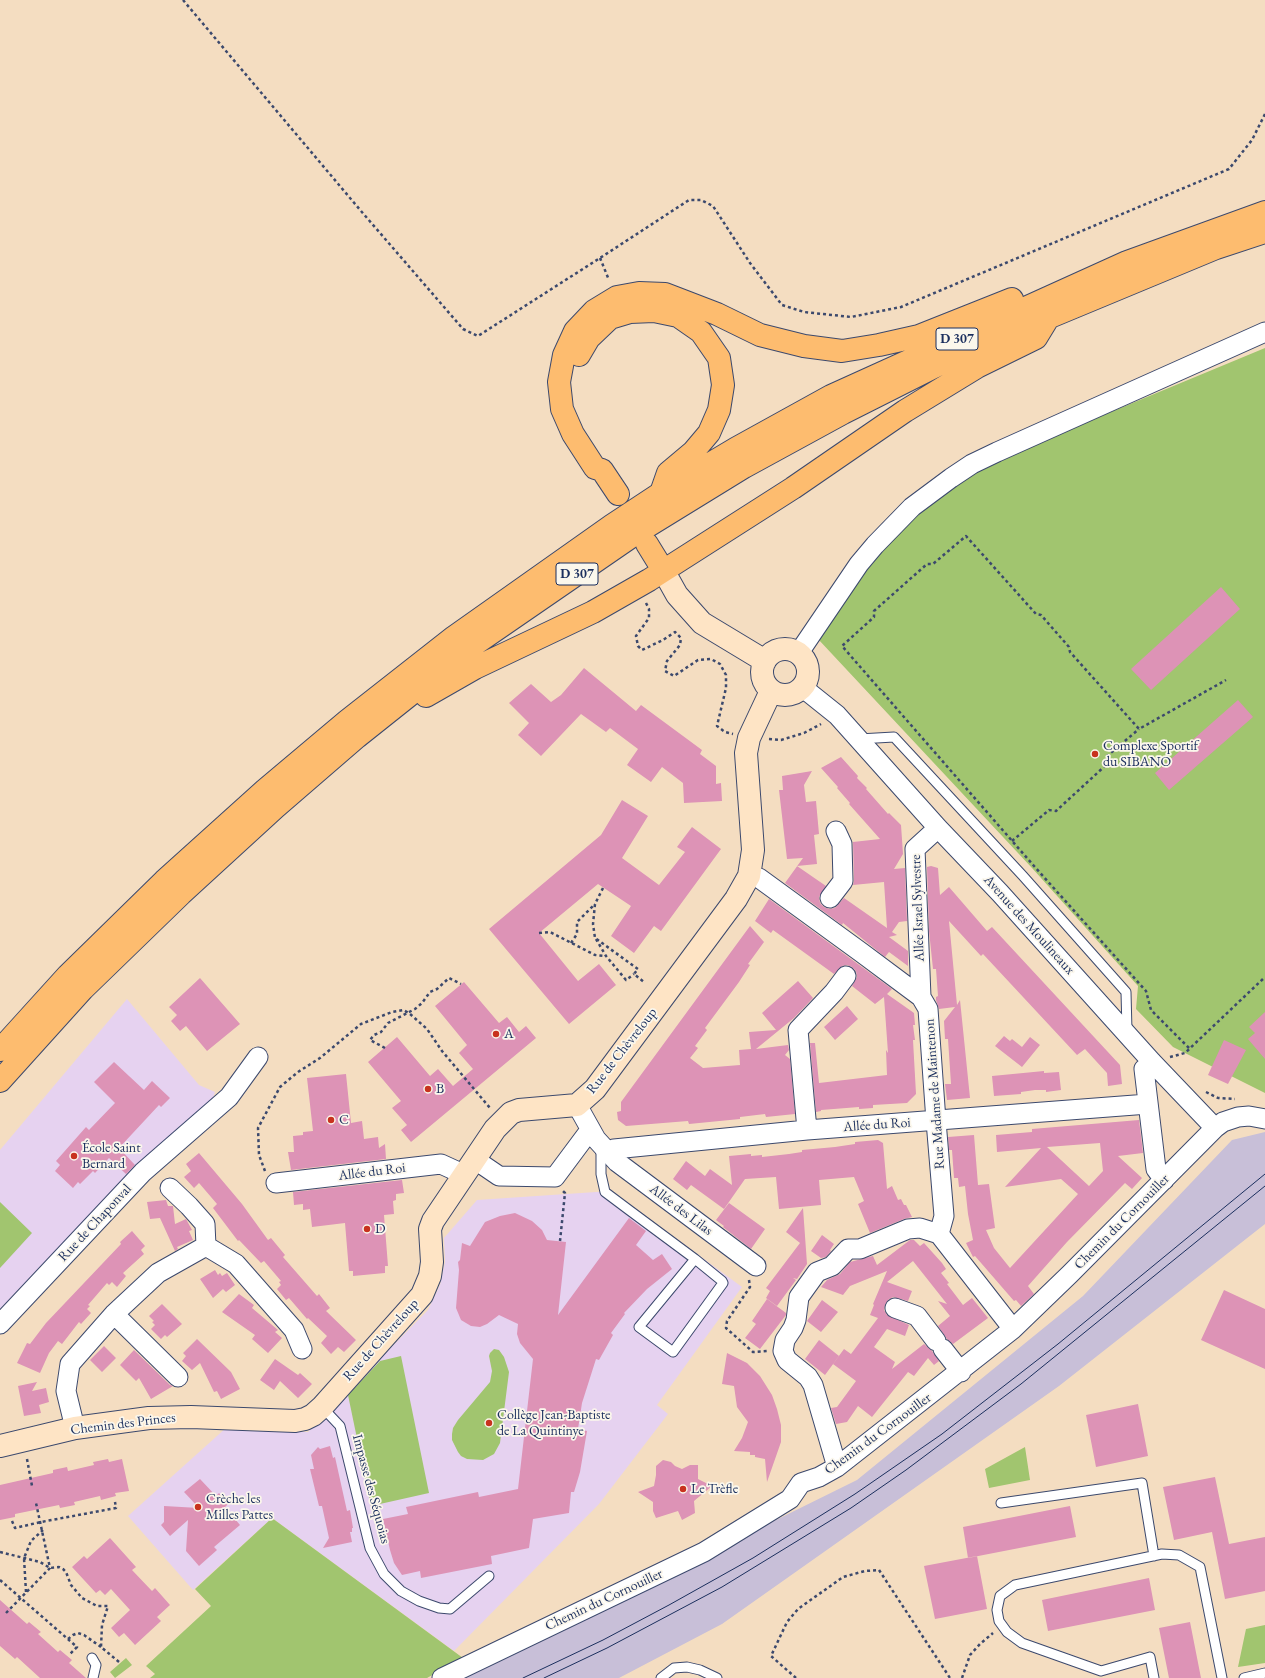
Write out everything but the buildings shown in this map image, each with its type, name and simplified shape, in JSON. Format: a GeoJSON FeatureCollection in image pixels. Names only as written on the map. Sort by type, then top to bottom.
{"type":"FeatureCollection","features":[{"type":"Feature","properties":{"kind":"main road","name":"D 307"},"geometry":{"type":"LineString","coordinates":[[0,1050],[68,975],[164,881],[270,785],[347,721],[454,637],[611,526],[735,449],[831,396],[1127,262],[1265,212]]}},
{"type":"Feature","properties":{"kind":"main road","name":"D 307"},"geometry":{"type":"LineString","coordinates":[[0,1081],[83,989],[181,894],[276,807],[366,731],[465,651],[635,534],[744,467],[843,413],[956,356],[1216,248],[1265,232]]}},
{"type":"Feature","properties":{"kind":"main road"},"geometry":{"type":"LineString","coordinates":[[618,494],[602,470],[595,468],[573,434],[562,409],[559,382],[564,355],[576,331],[594,311],[617,297],[639,293],[665,294],[717,314],[760,335],[804,346],[842,350],[880,345],[919,336],[1051,283],[1127,262]]}},
{"type":"Feature","properties":{"kind":"main road"},"geometry":{"type":"LineString","coordinates":[[602,470],[603,462],[584,428],[577,411],[572,384],[577,359],[589,338],[610,318],[630,312],[654,310],[678,316],[701,332],[719,358],[723,385],[719,410],[709,433],[693,452],[668,472],[662,493]]}},
{"type":"Feature","properties":{"kind":"main road","name":"D 307"},"geometry":{"type":"LineString","coordinates":[[656,575],[793,488],[905,411],[977,367],[1036,338],[1050,316]]}},
{"type":"Feature","properties":{"kind":"main road"},"geometry":{"type":"LineString","coordinates":[[366,731],[475,668],[593,612],[656,575],[648,544]]}},
{"type":"Feature","properties":{"kind":"street"},"geometry":{"type":"LineString","coordinates":[[798,654],[859,564],[875,545],[912,507],[951,478],[972,464],[997,452],[1265,332]]}},
{"type":"Feature","properties":{"kind":"street"},"geometry":{"type":"LineString","coordinates":[[656,575],[677,595],[702,624],[765,661]]}},
{"type":"Feature","properties":{"kind":"street"},"geometry":{"type":"LineString","coordinates":[[784,649],[791,650],[798,654],[804,659],[808,673],[802,687],[791,694],[777,694],[771,691],[763,680],[763,667],[765,661],[776,651],[784,649]]}},
{"type":"Feature","properties":{"kind":"street","name":"Avenue des Moulineaux"},"geometry":{"type":"LineString","coordinates":[[802,687],[837,714],[938,828],[1000,893],[1152,1062],[1215,1128]]}},
{"type":"Feature","properties":{"kind":"street","name":"Rue de Chèvreloup"},"geometry":{"type":"LineString","coordinates":[[295,1421],[313,1415],[322,1407],[422,1295],[430,1276],[432,1262],[430,1229],[433,1221],[501,1122],[511,1113],[519,1110],[577,1105],[595,1089],[736,899],[749,876],[753,850],[746,753],[749,738],[771,691]]}},
{"type":"Feature","properties":{"kind":"street","name":"Allée Israel Sylvestre"},"geometry":{"type":"LineString","coordinates":[[921,997],[915,849],[938,828]]}},
{"type":"Feature","properties":{"kind":"street"},"geometry":{"type":"LineString","coordinates":[[823,908],[843,881],[842,844],[836,831]]}},
{"type":"Feature","properties":{"kind":"street"},"geometry":{"type":"LineString","coordinates":[[749,876],[759,878],[823,908],[854,965],[921,997]]}},
{"type":"Feature","properties":{"kind":"street"},"geometry":{"type":"LineString","coordinates":[[807,1130],[798,1030],[834,992],[854,965]]}},
{"type":"Feature","properties":{"kind":"street","name":"Rue Madame de Maintenon"},"geometry":{"type":"LineString","coordinates":[[921,997],[928,1009],[944,1216],[939,1234]]}},
{"type":"Feature","properties":{"kind":"street","name":"Rue de Chaponval"},"geometry":{"type":"LineString","coordinates":[[0,1324],[143,1172],[230,1097],[258,1057]]}},
{"type":"Feature","properties":{"kind":"street"},"geometry":{"type":"LineString","coordinates":[[1152,1062],[1144,1069],[1156,1169],[1164,1180]]}},
{"type":"Feature","properties":{"kind":"street","name":"Allée du Roi"},"geometry":{"type":"LineString","coordinates":[[600,1142],[614,1149],[807,1130],[1148,1104]]}},
{"type":"Feature","properties":{"kind":"street","name":"Allée des Lilas"},"geometry":{"type":"LineString","coordinates":[[577,1105],[600,1142],[617,1162],[752,1270]]}},
{"type":"Feature","properties":{"kind":"street"},"geometry":{"type":"LineString","coordinates":[[1215,1128],[1223,1122],[1238,1116],[1249,1116],[1265,1119]]}},
{"type":"Feature","properties":{"kind":"street","name":"Chemin du Cornouiller"},"geometry":{"type":"LineString","coordinates":[[442,1678],[704,1552],[790,1499],[801,1483],[819,1477],[837,1467],[961,1372],[1014,1329],[1215,1128]]}},
{"type":"Feature","properties":{"kind":"street"},"geometry":{"type":"LineString","coordinates":[[554,1177],[600,1142]]}},
{"type":"Feature","properties":{"kind":"street","name":"Allée du Roi"},"geometry":{"type":"LineString","coordinates":[[276,1183],[441,1164],[470,1167],[499,1176],[554,1177]]}},
{"type":"Feature","properties":{"kind":"street"},"geometry":{"type":"LineString","coordinates":[[170,1188],[190,1206],[205,1224],[206,1246]]}},
{"type":"Feature","properties":{"kind":"street"},"geometry":{"type":"LineString","coordinates":[[837,1467],[813,1385],[808,1377],[787,1360],[783,1351],[785,1340],[793,1328],[796,1320],[800,1297],[817,1272],[832,1266],[848,1249],[860,1249],[908,1229],[920,1228],[939,1234],[1014,1329]]}},
{"type":"Feature","properties":{"kind":"street"},"geometry":{"type":"LineString","coordinates":[[75,1428],[66,1391],[70,1364],[114,1314],[158,1273],[206,1246]]}},
{"type":"Feature","properties":{"kind":"street"},"geometry":{"type":"LineString","coordinates":[[206,1246],[236,1264],[294,1330],[302,1349]]}},
{"type":"Feature","properties":{"kind":"street"},"geometry":{"type":"LineString","coordinates":[[895,1308],[917,1316],[961,1372]]}},
{"type":"Feature","properties":{"kind":"street"},"geometry":{"type":"LineString","coordinates":[[114,1314],[178,1377]]}},
{"type":"Feature","properties":{"kind":"street","name":"Chemin des Princes"},"geometry":{"type":"LineString","coordinates":[[1,1442],[75,1428],[148,1418],[166,1417],[295,1421]]}},
{"type":"Feature","properties":{"kind":"lane"},"geometry":{"type":"LineString","coordinates":[[859,739],[894,737],[1023,876],[1126,992],[1127,1034]]}},
{"type":"Feature","properties":{"kind":"lane"},"geometry":{"type":"LineString","coordinates":[[600,1142],[601,1181],[605,1192],[722,1280],[723,1283],[673,1352],[639,1327],[694,1260]]}},
{"type":"Feature","properties":{"kind":"lane","name":"Impasse des Séquoias"},"geometry":{"type":"LineString","coordinates":[[322,1407],[340,1426],[370,1548],[384,1574],[401,1591],[420,1601],[439,1608],[450,1609],[489,1576]]}},
{"type":"Feature","properties":{"kind":"lane"},"geometry":{"type":"LineString","coordinates":[[1001,1503],[1142,1482],[1154,1556]]}},
{"type":"Feature","properties":{"kind":"lane"},"geometry":{"type":"LineString","coordinates":[[1154,1678],[1150,1657],[1102,1674],[1022,1642],[1007,1632],[999,1621],[998,1610],[1000,1596],[1015,1584],[1162,1554],[1179,1555],[1200,1567],[1222,1678]]}},
{"type":"Feature","properties":{"kind":"lane"},"geometry":{"type":"LineString","coordinates":[[92,1658],[96,1665],[93,1678]]}},
{"type":"Feature","properties":{"kind":"lane"},"geometry":{"type":"LineString","coordinates":[[661,1678],[674,1668],[687,1667],[700,1670],[717,1678]]}},
{"type":"Feature","properties":{"kind":"lane"},"geometry":{"type":"LineString","coordinates":[[1244,1678],[1265,1673]]}},
{"type":"Feature","properties":{"kind":"path"},"geometry":{"type":"LineString","coordinates":[[183,0],[463,329],[478,336],[689,200],[701,200],[713,206],[750,263],[782,305],[804,312],[851,317],[901,307],[1229,169],[1252,140],[1265,114]]}},
{"type":"Feature","properties":{"kind":"path"},"geometry":{"type":"LineString","coordinates":[[600,258],[617,297]]}},
{"type":"Feature","properties":{"kind":"path"},"geometry":{"type":"LineString","coordinates":[[1139,729],[1070,652],[1069,647],[1041,615],[1036,614],[966,536],[933,564],[927,564],[874,611],[874,618],[842,646],[1012,841],[1146,991],[1151,1010],[1189,1048]]}},
{"type":"Feature","properties":{"kind":"path"},"geometry":{"type":"LineString","coordinates":[[656,575],[642,594],[649,609],[649,618],[636,636],[638,646],[642,650],[664,640],[675,632],[681,638],[680,645],[667,661],[665,671],[674,676],[698,660],[711,659],[720,664],[726,675],[726,688],[717,726],[725,732],[749,738],[781,740],[804,733],[837,714]]}},
{"type":"Feature","properties":{"kind":"path"},"geometry":{"type":"LineString","coordinates":[[1012,841],[1049,810],[1056,811],[1106,765],[1106,757],[1139,729],[1226,680]]}},
{"type":"Feature","properties":{"kind":"path"},"geometry":{"type":"LineString","coordinates":[[571,943],[577,934],[577,922],[595,904],[603,888]]}},
{"type":"Feature","properties":{"kind":"path"},"geometry":{"type":"LineString","coordinates":[[595,904],[593,924],[595,938],[606,956],[626,980],[634,974],[638,969],[595,938]]}},
{"type":"Feature","properties":{"kind":"path"},"geometry":{"type":"LineString","coordinates":[[539,933],[550,932],[595,955],[606,956]]}},
{"type":"Feature","properties":{"kind":"path"},"geometry":{"type":"LineString","coordinates":[[634,974],[644,982]]}},
{"type":"Feature","properties":{"kind":"path"},"geometry":{"type":"LineString","coordinates":[[1152,1062],[1185,1053],[1265,977]]}},
{"type":"Feature","properties":{"kind":"path"},"geometry":{"type":"LineString","coordinates":[[384,1048],[370,1040],[374,1035],[381,1032],[388,1023],[409,1013],[422,1003],[430,992],[437,989],[449,978],[461,984]]}},
{"type":"Feature","properties":{"kind":"path"},"geometry":{"type":"LineString","coordinates":[[276,1183],[267,1176],[259,1156],[258,1128],[280,1087],[298,1072],[320,1058],[361,1024],[392,1012],[403,1010],[409,1013],[427,1029],[442,1050],[501,1122]]}},
{"type":"Feature","properties":{"kind":"path"},"geometry":{"type":"LineString","coordinates":[[1200,1090],[1218,1098],[1239,1099]]}},
{"type":"Feature","properties":{"kind":"path"},"geometry":{"type":"LineString","coordinates":[[554,1177],[564,1194],[560,1241]]}},
{"type":"Feature","properties":{"kind":"path"},"geometry":{"type":"LineString","coordinates":[[752,1270],[750,1287],[727,1321],[726,1328],[753,1352],[783,1351]]}},
{"type":"Feature","properties":{"kind":"path"},"geometry":{"type":"LineString","coordinates":[[28,1465],[32,1486]]}},
{"type":"Feature","properties":{"kind":"path"},"geometry":{"type":"LineString","coordinates":[[12,1521],[15,1528],[116,1508],[115,1502]]}},
{"type":"Feature","properties":{"kind":"path"},"geometry":{"type":"LineString","coordinates":[[36,1503],[50,1568]]}},
{"type":"Feature","properties":{"kind":"path"},"geometry":{"type":"LineString","coordinates":[[26,1592],[24,1558],[32,1541],[43,1530]]}},
{"type":"Feature","properties":{"kind":"path"},"geometry":{"type":"LineString","coordinates":[[0,1552],[40,1562],[50,1568],[59,1567],[66,1572],[71,1585],[85,1600],[97,1606],[108,1606],[102,1625],[101,1647],[119,1662]]}},
{"type":"Feature","properties":{"kind":"path"},"geometry":{"type":"LineString","coordinates":[[6,1613],[50,1568]]}},
{"type":"Feature","properties":{"kind":"path"},"geometry":{"type":"LineString","coordinates":[[796,1678],[771,1656],[787,1622],[798,1609],[843,1577],[865,1571],[880,1570],[950,1678]]}},
{"type":"Feature","properties":{"kind":"path"},"geometry":{"type":"LineString","coordinates":[[0,1580],[77,1647],[70,1654]]}},
{"type":"Feature","properties":{"kind":"path"},"geometry":{"type":"LineString","coordinates":[[962,1678],[970,1656],[980,1644],[1003,1627]]}},
{"type":"Feature","properties":{"kind":"shaded area","name":"École Saint Bernard"},"geometry":{"type":"Polygon","coordinates":[[[127,999],[199,1085],[215,1092],[211,1104],[141,1161],[0,1309],[0,1150],[127,999]]]}},
{"type":"Feature","properties":{"kind":"shaded area"},"geometry":{"type":"Polygon","coordinates":[[[1265,1132],[1265,1224],[1059,1386],[722,1624],[619,1678],[456,1678],[857,1480],[1083,1296],[1232,1140],[1265,1132]]]}},
{"type":"Feature","properties":{"kind":"shaded area","name":"Collège Jean-Baptiste de La Quintinye"},"geometry":{"type":"Polygon","coordinates":[[[611,1191],[742,1287],[657,1405],[668,1414],[599,1504],[454,1651],[272,1518],[193,1590],[128,1516],[227,1427],[308,1432],[428,1310],[440,1285],[445,1262],[444,1238],[477,1200],[611,1191]]]}},
{"type":"Feature","properties":{"kind":"green space","name":"Complexe Sportif du SIBANO"},"geometry":{"type":"Polygon","coordinates":[[[1265,348],[1265,1093],[1173,1047],[1136,1009],[1138,986],[1032,868],[818,639],[878,552],[932,499],[988,463],[1265,348]]]}},
{"type":"Feature","properties":{"kind":"green space"},"geometry":{"type":"Polygon","coordinates":[[[0,1202],[32,1233],[0,1268],[0,1202]]]}},
{"type":"Feature","properties":{"kind":"green space"},"geometry":{"type":"Polygon","coordinates":[[[494,1349],[499,1350],[504,1357],[509,1372],[500,1443],[494,1454],[483,1460],[467,1459],[461,1456],[452,1440],[453,1428],[490,1382],[492,1371],[489,1356],[494,1349]]]}},
{"type":"Feature","properties":{"kind":"green space"},"geometry":{"type":"Polygon","coordinates":[[[401,1356],[429,1493],[371,1506],[348,1395],[380,1361],[401,1356]]]}},
{"type":"Feature","properties":{"kind":"green space"},"geometry":{"type":"Polygon","coordinates":[[[1025,1447],[1030,1480],[989,1488],[985,1469],[1025,1447]]]}},
{"type":"Feature","properties":{"kind":"green space"},"geometry":{"type":"Polygon","coordinates":[[[272,1518],[463,1658],[427,1678],[150,1678],[155,1674],[146,1666],[211,1606],[195,1589],[272,1518]]]}},
{"type":"Feature","properties":{"kind":"green space"},"geometry":{"type":"Polygon","coordinates":[[[1265,1625],[1265,1663],[1238,1667],[1246,1629],[1265,1625]]]}},
{"type":"Feature","properties":{"kind":"green space"},"geometry":{"type":"Polygon","coordinates":[[[126,1658],[132,1665],[115,1678],[110,1672],[126,1658]]]}},
{"type":"Feature","properties":{"kind":"tram line"},"geometry":{"type":"LineString","coordinates":[[523,1678],[603,1640],[669,1605],[753,1558],[855,1494],[942,1434],[1058,1344],[1265,1174]]}},
{"type":"Feature","properties":{"kind":"tram line"},"geometry":{"type":"LineString","coordinates":[[544,1678],[607,1648],[722,1587],[851,1508],[906,1470],[1021,1384],[1265,1186]]}},
{"type":"Feature","properties":{"kind":"place","name":"Complexe Sportif du SIBANO"},"geometry":{"type":"Point","coordinates":[1095,754]}},
{"type":"Feature","properties":{"kind":"place","name":"A"},"geometry":{"type":"Point","coordinates":[496,1034]}},
{"type":"Feature","properties":{"kind":"place","name":"B"},"geometry":{"type":"Point","coordinates":[428,1089]}},
{"type":"Feature","properties":{"kind":"place","name":"C"},"geometry":{"type":"Point","coordinates":[331,1120]}},
{"type":"Feature","properties":{"kind":"place","name":"École Saint Bernard"},"geometry":{"type":"Point","coordinates":[74,1156]}},
{"type":"Feature","properties":{"kind":"place","name":"D"},"geometry":{"type":"Point","coordinates":[367,1229]}},
{"type":"Feature","properties":{"kind":"place","name":"Collège Jean-Baptiste de La Quintinye"},"geometry":{"type":"Point","coordinates":[489,1423]}},
{"type":"Feature","properties":{"kind":"place","name":"Le Trèfle"},"geometry":{"type":"Point","coordinates":[683,1489]}},
{"type":"Feature","properties":{"kind":"place","name":"Crèche les Milles Pattes"},"geometry":{"type":"Point","coordinates":[198,1507]}}]}
